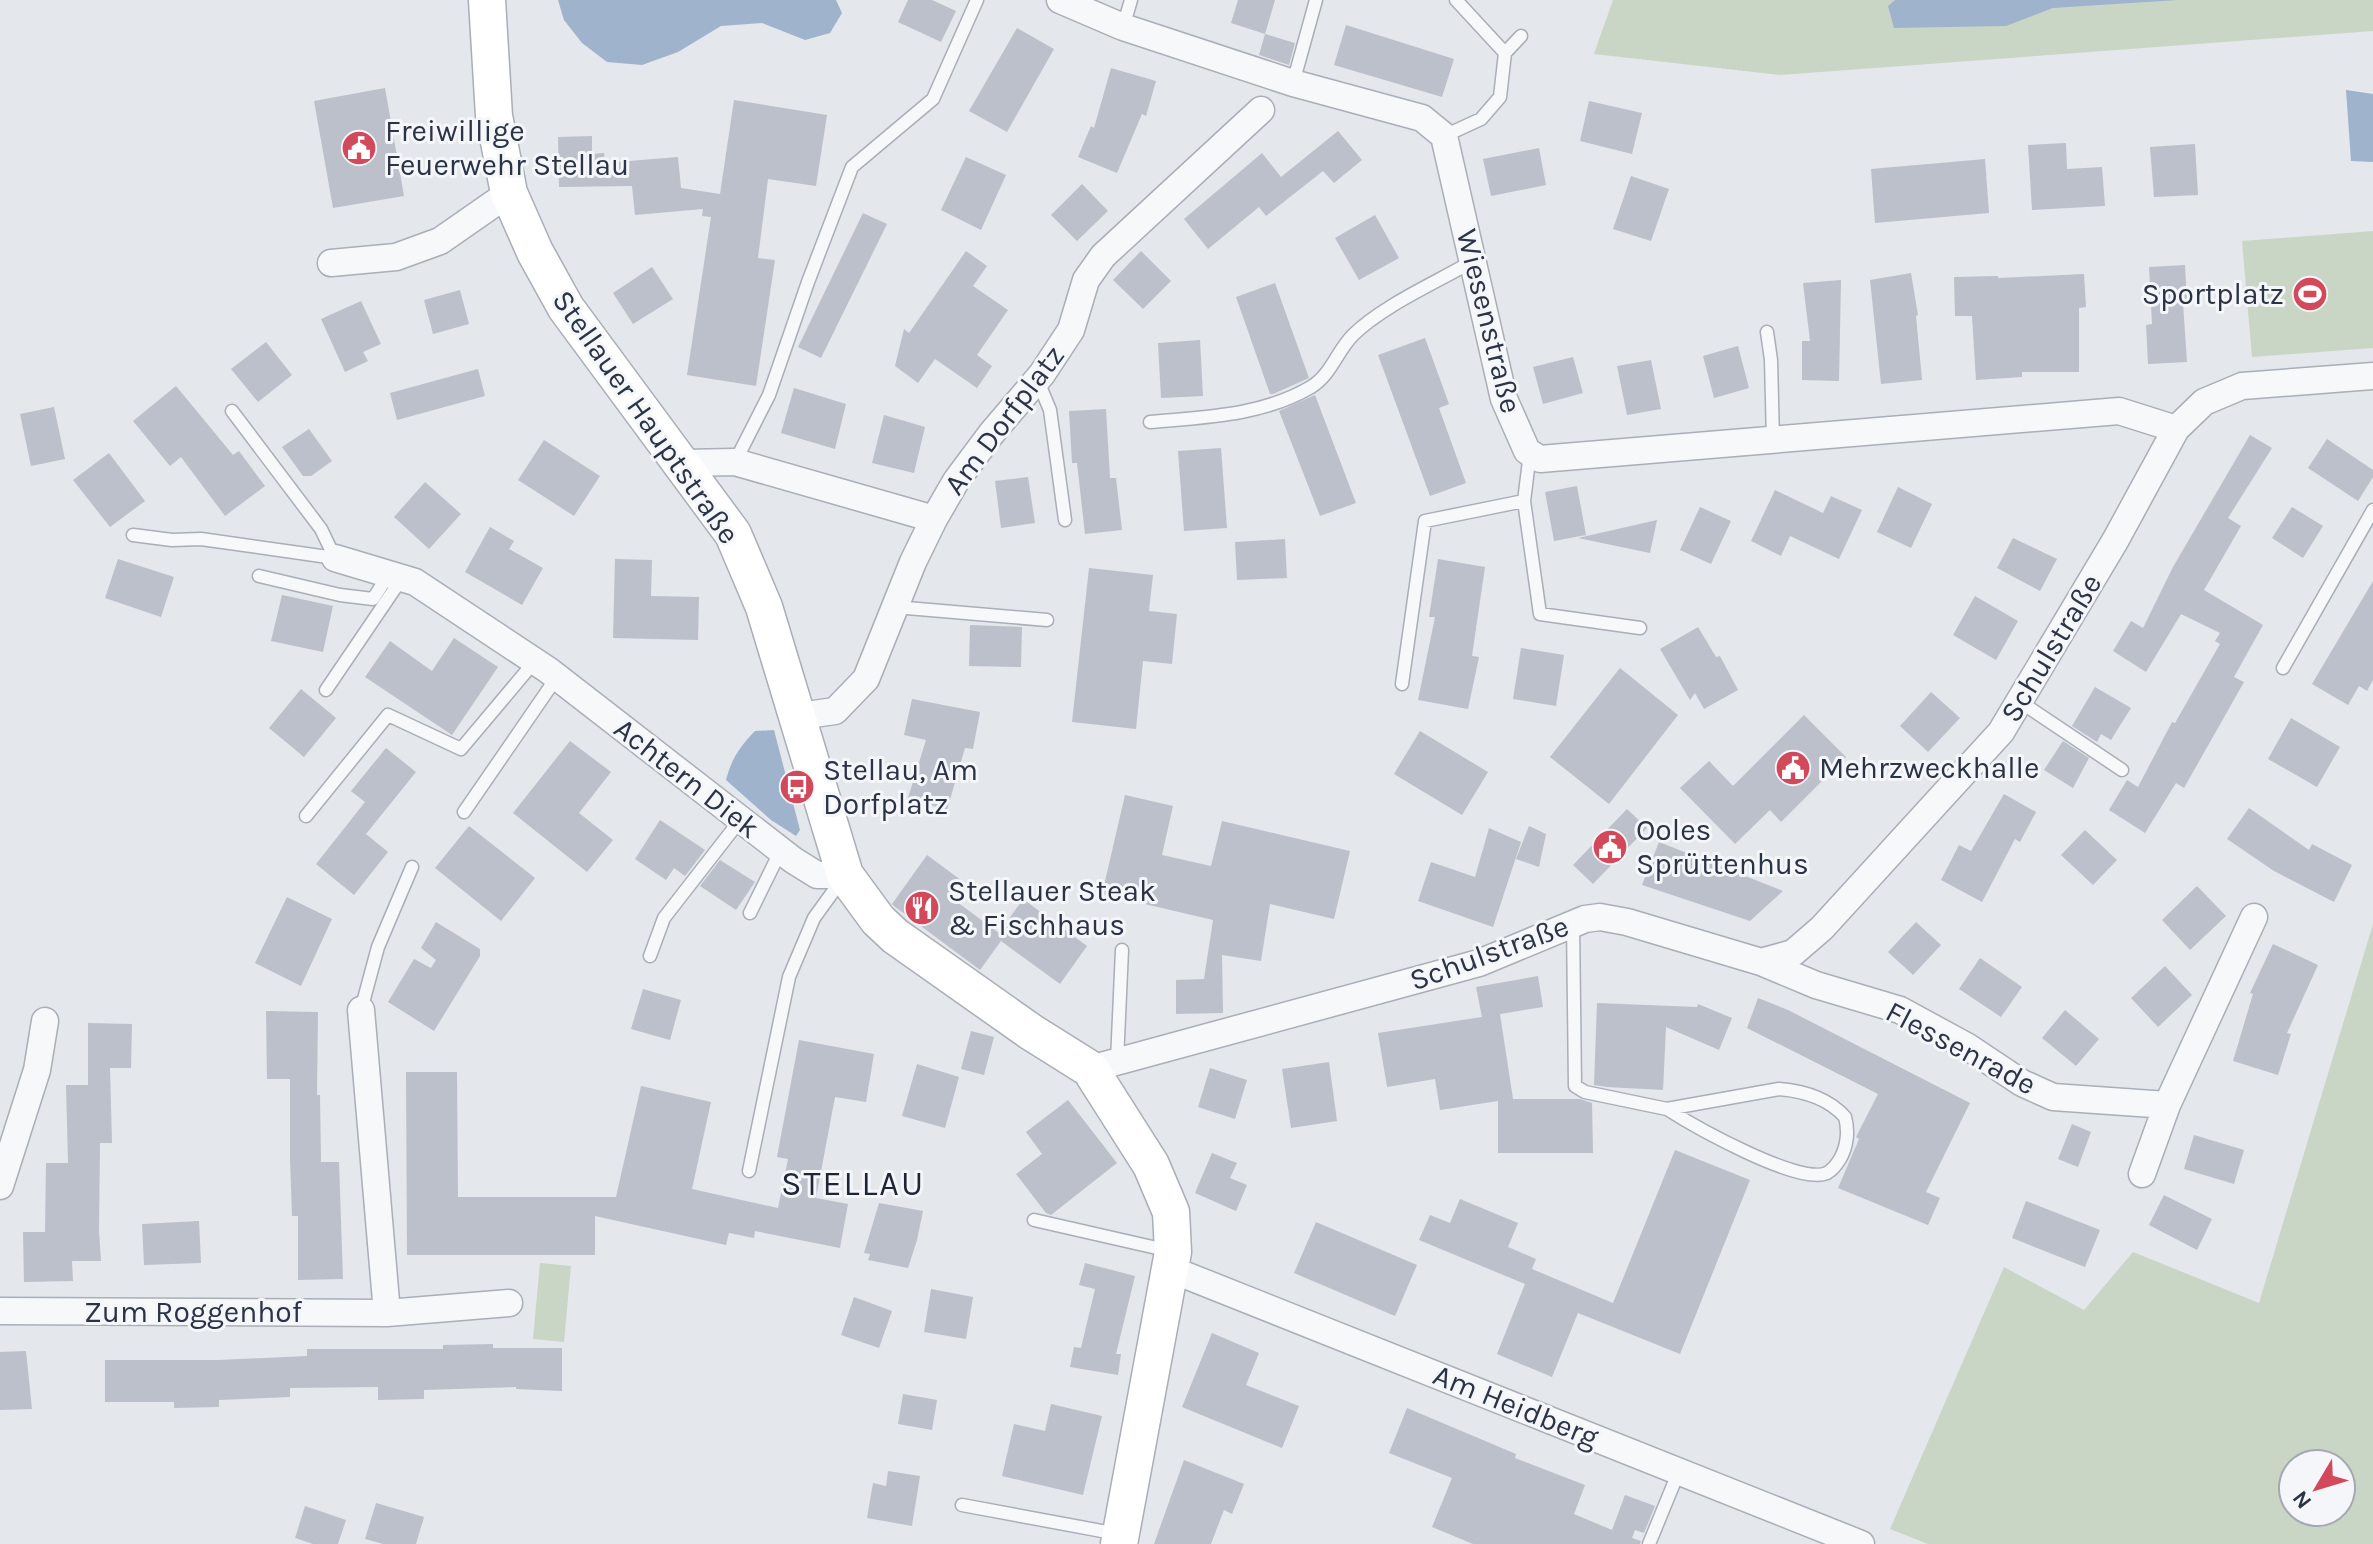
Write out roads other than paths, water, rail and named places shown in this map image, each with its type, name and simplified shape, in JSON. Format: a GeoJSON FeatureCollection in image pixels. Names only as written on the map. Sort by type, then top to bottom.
{"type":"FeatureCollection","features":[{"type":"Feature","properties":{"kind":"street","name":"Stellauer Hauptstraße"},"geometry":{"type":"LineString","coordinates":[[487,0],[494,116],[509,193],[535,252],[566,308],[733,534],[764,607],[845,875],[878,920],[895,936],[1031,1032],[1104,1065],[1171,1212],[1172,1260],[1120,1539]]}},
{"type":"Feature","properties":{"kind":"street"},"geometry":{"type":"LineString","coordinates":[[1060,0],[1123,27],[1293,83],[1422,118],[1444,136]]}},
{"type":"Feature","properties":{"kind":"street","name":"Am Dorfplatz"},"geometry":{"type":"LineString","coordinates":[[799,716],[835,711],[866,679],[934,519],[956,481],[1037,379],[1071,330],[1086,280],[1103,256],[1261,110]]}},
{"type":"Feature","properties":{"kind":"street","name":"Wiesenstraße"},"geometry":{"type":"LineString","coordinates":[[1444,136],[1504,399],[1527,451],[1540,459],[2119,411],[2176,429]]}},
{"type":"Feature","properties":{"kind":"street"},"geometry":{"type":"LineString","coordinates":[[331,263],[396,257],[440,241],[509,193]]}},
{"type":"Feature","properties":{"kind":"street","name":"Schulstraße"},"geometry":{"type":"LineString","coordinates":[[1104,1065],[1479,963],[1573,923],[1600,917],[1627,922],[1761,962],[1793,953],[1822,928],[2001,732],[2115,541],[2176,429],[2204,402],[2242,386],[2373,376]]}},
{"type":"Feature","properties":{"kind":"street","name":"Am Dorfplatz"},"geometry":{"type":"LineString","coordinates":[[682,463],[735,462],[934,519]]}},
{"type":"Feature","properties":{"kind":"street","name":"Achtern Diek"},"geometry":{"type":"LineString","coordinates":[[335,558],[415,582],[557,677],[817,875],[845,875]]}},
{"type":"Feature","properties":{"kind":"street"},"geometry":{"type":"LineString","coordinates":[[2142,1174],[2167,1105],[2254,917]]}},
{"type":"Feature","properties":{"kind":"street","name":"Flessenrade"},"geometry":{"type":"LineString","coordinates":[[1761,962],[1816,985],[1900,1010],[1968,1047],[2022,1083],[2053,1097],[2167,1105]]}},
{"type":"Feature","properties":{"kind":"street"},"geometry":{"type":"LineString","coordinates":[[361,1010],[387,1313]]}},
{"type":"Feature","properties":{"kind":"street"},"geometry":{"type":"LineString","coordinates":[[0,1186],[37,1070],[45,1021]]}},
{"type":"Feature","properties":{"kind":"street","name":"Am Heidberg"},"geometry":{"type":"LineString","coordinates":[[1172,1260],[1861,1544]]}},
{"type":"Feature","properties":{"kind":"street","name":"Zum Roggenhof"},"geometry":{"type":"LineString","coordinates":[[0,1311],[387,1313],[509,1303]]}},
{"type":"Feature","properties":{"kind":"lane"},"geometry":{"type":"LineString","coordinates":[[735,462],[769,395],[852,167],[933,99],[977,0]]}},
{"type":"Feature","properties":{"kind":"lane"},"geometry":{"type":"LineString","coordinates":[[1123,27],[1131,0]]}},
{"type":"Feature","properties":{"kind":"lane"},"geometry":{"type":"LineString","coordinates":[[1293,83],[1316,0]]}},
{"type":"Feature","properties":{"kind":"lane"},"geometry":{"type":"LineString","coordinates":[[1456,0],[1505,53]]}},
{"type":"Feature","properties":{"kind":"lane"},"geometry":{"type":"LineString","coordinates":[[1444,136],[1481,119],[1500,97],[1505,53],[1521,36]]}},
{"type":"Feature","properties":{"kind":"lane"},"geometry":{"type":"LineString","coordinates":[[1150,422],[1250,412],[1312,387],[1335,362],[1351,337],[1372,320],[1473,261]]}},
{"type":"Feature","properties":{"kind":"lane"},"geometry":{"type":"LineString","coordinates":[[1767,332],[1771,360],[1773,441]]}},
{"type":"Feature","properties":{"kind":"lane"},"geometry":{"type":"LineString","coordinates":[[1037,379],[1050,410],[1065,520]]}},
{"type":"Feature","properties":{"kind":"lane"},"geometry":{"type":"LineString","coordinates":[[232,411],[321,529],[335,558]]}},
{"type":"Feature","properties":{"kind":"lane"},"geometry":{"type":"LineString","coordinates":[[1530,453],[1524,501],[1540,614],[1640,628]]}},
{"type":"Feature","properties":{"kind":"lane"},"geometry":{"type":"LineString","coordinates":[[1402,684],[1425,521],[1524,501]]}},
{"type":"Feature","properties":{"kind":"lane"},"geometry":{"type":"LineString","coordinates":[[2283,668],[2373,510]]}},
{"type":"Feature","properties":{"kind":"lane","name":"Achtern Diek"},"geometry":{"type":"LineString","coordinates":[[133,535],[172,540],[201,539],[335,558]]}},
{"type":"Feature","properties":{"kind":"lane"},"geometry":{"type":"LineString","coordinates":[[259,576],[340,595],[373,599],[396,576]]}},
{"type":"Feature","properties":{"kind":"lane"},"geometry":{"type":"LineString","coordinates":[[326,690],[396,576]]}},
{"type":"Feature","properties":{"kind":"lane"},"geometry":{"type":"LineString","coordinates":[[895,607],[1047,620]]}},
{"type":"Feature","properties":{"kind":"lane"},"geometry":{"type":"LineString","coordinates":[[306,816],[388,715],[461,749],[535,661]]}},
{"type":"Feature","properties":{"kind":"lane"},"geometry":{"type":"LineString","coordinates":[[464,812],[557,677]]}},
{"type":"Feature","properties":{"kind":"lane"},"geometry":{"type":"LineString","coordinates":[[2019,701],[2122,770]]}},
{"type":"Feature","properties":{"kind":"lane"},"geometry":{"type":"LineString","coordinates":[[650,956],[664,918],[741,819]]}},
{"type":"Feature","properties":{"kind":"lane"},"geometry":{"type":"LineString","coordinates":[[750,913],[781,850]]}},
{"type":"Feature","properties":{"kind":"lane"},"geometry":{"type":"LineString","coordinates":[[361,1010],[378,947],[412,867]]}},
{"type":"Feature","properties":{"kind":"lane"},"geometry":{"type":"LineString","coordinates":[[749,1171],[789,977],[814,918],[845,875]]}},
{"type":"Feature","properties":{"kind":"lane"},"geometry":{"type":"LineString","coordinates":[[1573,923],[1575,1086],[1585,1092],[1667,1109],[1702,1132],[1790,1170],[1826,1174],[1838,1163],[1846,1148],[1845,1117],[1836,1106],[1797,1090],[1779,1089],[1667,1109]]}},
{"type":"Feature","properties":{"kind":"lane"},"geometry":{"type":"LineString","coordinates":[[1104,1065],[1122,950]]}},
{"type":"Feature","properties":{"kind":"lane"},"geometry":{"type":"LineString","coordinates":[[1034,1220],[1172,1260]]}},
{"type":"Feature","properties":{"kind":"lane"},"geometry":{"type":"LineString","coordinates":[[1649,1544],[1679,1471]]}},
{"type":"Feature","properties":{"kind":"lane"},"geometry":{"type":"LineString","coordinates":[[962,1505],[1120,1539]]}},
{"type":"Feature","properties":{"kind":"water"},"geometry":{"type":"Polygon","coordinates":[[[558,0],[836,0],[842,13],[830,33],[805,40],[762,23],[721,26],[678,52],[642,65],[607,62],[582,43],[564,20],[558,0]]]}},
{"type":"Feature","properties":{"kind":"water"},"geometry":{"type":"Polygon","coordinates":[[[1895,0],[2178,0],[2053,8],[2006,26],[1894,28],[1888,6],[1895,0]]]}},
{"type":"Feature","properties":{"kind":"water"},"geometry":{"type":"Polygon","coordinates":[[[2346,90],[2373,94],[2373,162],[2351,161],[2346,90]]]}},
{"type":"Feature","properties":{"kind":"water"},"geometry":{"type":"Polygon","coordinates":[[[774,730],[800,830],[796,836],[771,820],[726,780],[737,754],[755,731],[774,730]]]}},
{"type":"Feature","properties":{"kind":"place","name":"Freiwillige Feuerwehr Stellau"},"geometry":{"type":"Point","coordinates":[359,148]}},
{"type":"Feature","properties":{"kind":"place","name":"Sportplatz"},"geometry":{"type":"Point","coordinates":[2310,294]}},
{"type":"Feature","properties":{"kind":"place","name":"Mehrzweckhalle"},"geometry":{"type":"Point","coordinates":[1793,768]}},
{"type":"Feature","properties":{"kind":"place","name":"Stellau, Am Dorfplatz"},"geometry":{"type":"Point","coordinates":[797,787]}},
{"type":"Feature","properties":{"kind":"place","name":"Ooles Sprüttenhus"},"geometry":{"type":"Point","coordinates":[1610,847]}},
{"type":"Feature","properties":{"kind":"place","name":"Stellauer Steak & Fischhaus"},"geometry":{"type":"Point","coordinates":[922,908]}},
{"type":"Feature","properties":{"kind":"district","name":"STELLAU"},"geometry":{"type":"Point","coordinates":[853,1183]}}]}
